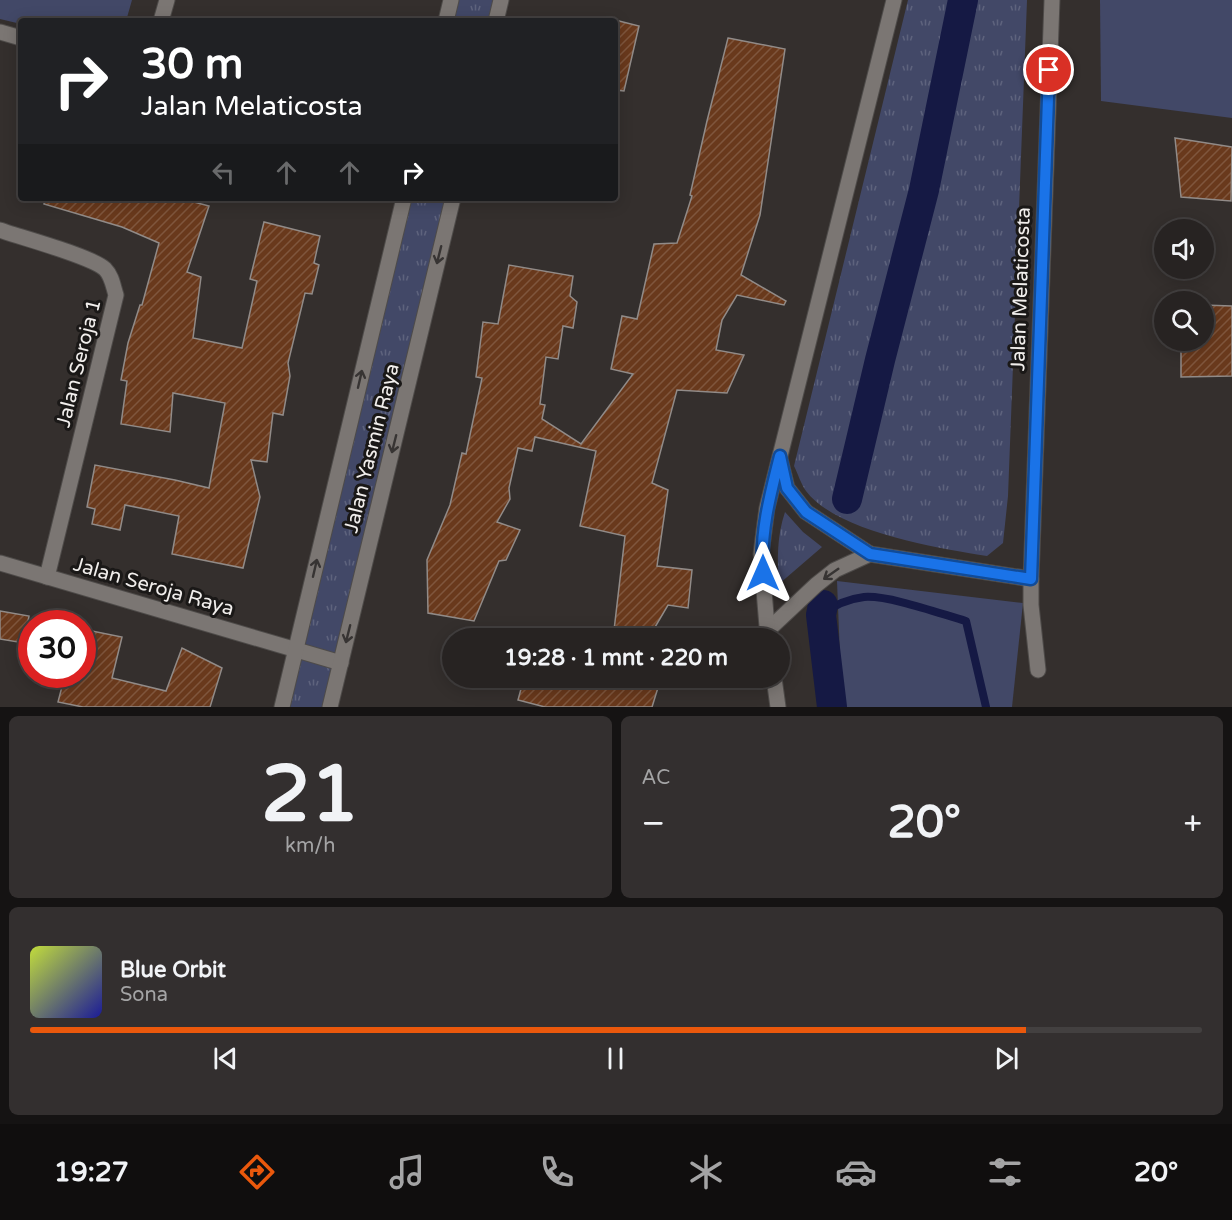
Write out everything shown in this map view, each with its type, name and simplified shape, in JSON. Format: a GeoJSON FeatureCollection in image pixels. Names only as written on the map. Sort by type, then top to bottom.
{"type":"FeatureCollection","features":[{"type":"Feature","properties":{"kind":"street"},"geometry":{"type":"LineString","coordinates":[[162,18],[167,0]]}},
{"type":"Feature","properties":{"kind":"street"},"geometry":{"type":"LineString","coordinates":[[447,18],[451,0]]}},
{"type":"Feature","properties":{"kind":"street"},"geometry":{"type":"LineString","coordinates":[[497,18],[501,0]]}},
{"type":"Feature","properties":{"kind":"street"},"geometry":{"type":"LineString","coordinates":[[767,628],[761,554],[767,508],[894,0]]}},
{"type":"Feature","properties":{"kind":"street","name":"Jalan Melaticosta"},"geometry":{"type":"LineString","coordinates":[[1038,670],[1031,605],[1031,579],[1052,0]]}},
{"type":"Feature","properties":{"kind":"street"},"geometry":{"type":"LineString","coordinates":[[0,32],[18,37]]}},
{"type":"Feature","properties":{"kind":"street","name":"Jalan Yasmin Raya"},"geometry":{"type":"LineString","coordinates":[[282,707],[403,201]]}},
{"type":"Feature","properties":{"kind":"street","name":"Jalan Yasmin Raya"},"geometry":{"type":"LineString","coordinates":[[330,707],[452,201]]}},
{"type":"Feature","properties":{"kind":"street","name":"Jalan Seroja 1"},"geometry":{"type":"LineString","coordinates":[[0,230],[88,260],[104,269],[111,279],[116,294],[47,577]]}},
{"type":"Feature","properties":{"kind":"street"},"geometry":{"type":"LineString","coordinates":[[780,456],[787,488],[806,512],[870,554],[1031,579]]}},
{"type":"Feature","properties":{"kind":"street"},"geometry":{"type":"LineString","coordinates":[[775,628],[816,585],[835,570],[870,554]]}},
{"type":"Feature","properties":{"kind":"street","name":"Jalan Seroja Raya"},"geometry":{"type":"LineString","coordinates":[[0,563],[341,663]]}},
{"type":"Feature","properties":{"kind":"street"},"geometry":{"type":"LineString","coordinates":[[775,688],[778,707]]}},
{"type":"Feature","properties":{"kind":"green space"},"geometry":{"type":"Polygon","coordinates":[[[0,0],[132,0],[127,18],[18,18],[18,23],[0,19],[0,0]]]}},
{"type":"Feature","properties":{"kind":"green space"},"geometry":{"type":"Polygon","coordinates":[[[451,0],[501,0],[497,18],[447,18],[451,0]]]}},
{"type":"Feature","properties":{"kind":"green space"},"geometry":{"type":"Polygon","coordinates":[[[908,0],[1027,0],[1008,496],[1003,543],[987,556],[916,543],[840,517],[821,505],[806,491],[794,466],[908,0]]]}},
{"type":"Feature","properties":{"kind":"green space"},"geometry":{"type":"Polygon","coordinates":[[[1100,0],[1232,0],[1232,118],[1101,101],[1100,0]]]}},
{"type":"Feature","properties":{"kind":"green space"},"geometry":{"type":"Polygon","coordinates":[[[403,201],[452,201],[330,707],[282,707],[403,201]]]}},
{"type":"Feature","properties":{"kind":"green space"},"geometry":{"type":"Polygon","coordinates":[[[785,512],[803,532],[822,547],[779,584],[778,548],[785,512]]]}},
{"type":"Feature","properties":{"kind":"green space"},"geometry":{"type":"Polygon","coordinates":[[[837,581],[1023,603],[1012,707],[842,707],[837,581]]]}},
{"type":"Feature","properties":{"kind":"building"},"geometry":{"type":"Polygon","coordinates":[[[618,21],[639,26],[624,91],[618,90],[618,21]]]}},
{"type":"Feature","properties":{"kind":"building"},"geometry":{"type":"Polygon","coordinates":[[[728,38],[785,49],[760,215],[741,275],[786,301],[784,305],[737,295],[722,320],[716,350],[744,355],[727,393],[677,390],[652,483],[668,490],[657,566],[692,570],[688,608],[668,605],[654,628],[614,628],[625,536],[580,526],[596,451],[535,437],[532,451],[518,448],[509,488],[510,499],[497,522],[520,530],[506,560],[499,561],[474,621],[428,613],[427,560],[450,505],[462,453],[466,454],[482,378],[476,377],[483,322],[498,324],[509,265],[573,276],[570,296],[577,302],[573,328],[563,326],[558,359],[546,357],[540,404],[545,405],[542,419],[581,444],[633,374],[611,369],[622,316],[637,319],[654,244],[677,243],[692,196],[690,195],[728,38]]]}},
{"type":"Feature","properties":{"kind":"building"},"geometry":{"type":"Polygon","coordinates":[[[1175,138],[1232,147],[1231,201],[1181,197],[1175,138]]]}},
{"type":"Feature","properties":{"kind":"building"},"geometry":{"type":"Polygon","coordinates":[[[44,201],[190,201],[209,206],[187,272],[201,277],[193,338],[242,348],[257,281],[250,279],[264,222],[320,236],[314,263],[319,265],[312,294],[305,293],[288,363],[290,376],[283,415],[273,413],[267,462],[251,460],[260,497],[243,568],[172,554],[179,516],[125,505],[120,530],[92,524],[95,509],[87,507],[95,465],[209,488],[225,403],[173,393],[170,432],[121,424],[127,381],[121,380],[128,343],[140,305],[142,305],[159,243],[122,227],[44,204],[44,201]]]}},
{"type":"Feature","properties":{"kind":"building"},"geometry":{"type":"Polygon","coordinates":[[[1214,305],[1232,306],[1232,376],[1181,377],[1181,351],[1214,351],[1214,305]]]}},
{"type":"Feature","properties":{"kind":"building"},"geometry":{"type":"Polygon","coordinates":[[[0,611],[18,614],[18,642],[0,639],[0,611]]]}},
{"type":"Feature","properties":{"kind":"building"},"geometry":{"type":"Polygon","coordinates":[[[96,632],[122,637],[112,678],[166,691],[182,648],[222,668],[210,707],[83,707],[58,702],[62,688],[96,688],[96,632]]]}},
{"type":"Feature","properties":{"kind":"building"},"geometry":{"type":"Polygon","coordinates":[[[521,688],[658,688],[652,707],[545,707],[518,700],[521,688]]]}},
{"type":"Feature","properties":{"kind":"waterway"},"geometry":{"type":"LineString","coordinates":[[847,499],[924,190],[963,0]]}},
{"type":"Feature","properties":{"kind":"waterway"},"geometry":{"type":"LineString","coordinates":[[821,615],[846,601],[875,597],[966,621],[986,707]]}},
{"type":"Feature","properties":{"kind":"waterway"},"geometry":{"type":"LineString","coordinates":[[823,605],[821,615],[832,707]]}},
{"type":"Feature","properties":{"kind":"route"},"geometry":{"type":"LineString","coordinates":[[763,573],[761,554],[767,508],[780,456],[787,488],[806,512],[870,554],[1031,579],[1049,70]]}}]}
